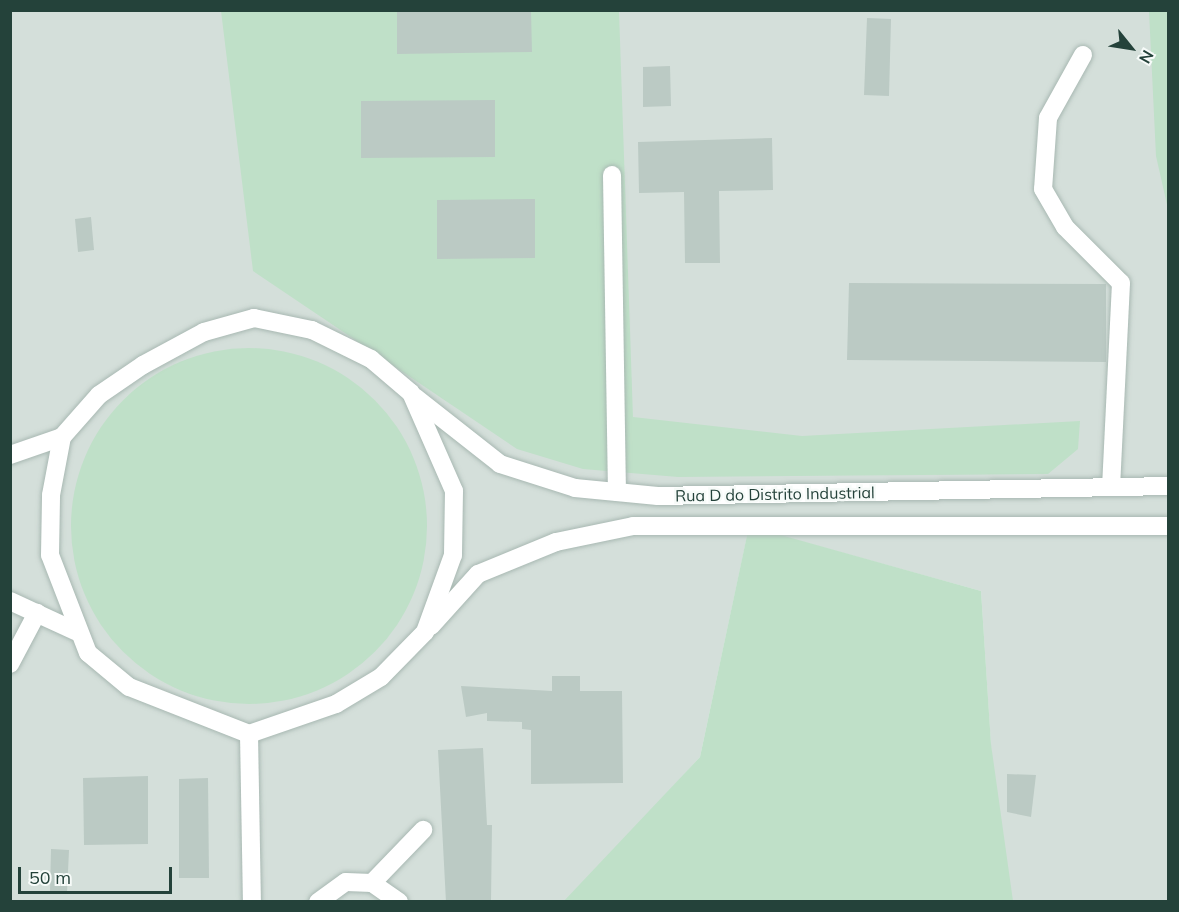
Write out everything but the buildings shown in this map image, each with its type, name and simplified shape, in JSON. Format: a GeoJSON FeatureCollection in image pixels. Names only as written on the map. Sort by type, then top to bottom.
{"type":"FeatureCollection","features":[{"type":"Feature","properties":{"kind":"street"},"geometry":{"type":"LineString","coordinates":[[1083,55],[1048,118],[1043,189],[1065,227],[1121,284],[1111,487]]}},
{"type":"Feature","properties":{"kind":"street"},"geometry":{"type":"LineString","coordinates":[[612,175],[617,492]]}},
{"type":"Feature","properties":{"kind":"street","name":"Rua D do Distrito Industrial"},"geometry":{"type":"LineString","coordinates":[[62,437],[99,395],[143,365],[204,332],[254,318],[312,330],[371,359],[500,464],[575,488],[617,492],[1168,486]]}},
{"type":"Feature","properties":{"kind":"street"},"geometry":{"type":"LineString","coordinates":[[411,393],[454,491],[453,555],[425,632]]}},
{"type":"Feature","properties":{"kind":"street"},"geometry":{"type":"LineString","coordinates":[[10,455],[62,437],[51,495],[50,555],[75,631],[88,653],[129,687],[249,734],[252,902]]}},
{"type":"Feature","properties":{"kind":"street","name":"Rua D do Distrito Industrial"},"geometry":{"type":"LineString","coordinates":[[249,734],[336,704],[381,677],[478,574],[556,542],[633,526],[1168,526]]}},
{"type":"Feature","properties":{"kind":"street"},"geometry":{"type":"LineString","coordinates":[[10,601],[75,631]]}},
{"type":"Feature","properties":{"kind":"street"},"geometry":{"type":"LineString","coordinates":[[10,664],[37,613]]}},
{"type":"Feature","properties":{"kind":"street"},"geometry":{"type":"LineString","coordinates":[[372,883],[423,830]]}},
{"type":"Feature","properties":{"kind":"street"},"geometry":{"type":"LineString","coordinates":[[318,902],[346,882],[372,883],[399,902]]}},
{"type":"Feature","properties":{"kind":"shaded area"},"geometry":{"type":"Polygon","coordinates":[[[10,11],[1168,11],[1168,901],[1001,901],[981,591],[749,527],[700,757],[567,901],[11,901],[10,11]]]}},
{"type":"Feature","properties":{"kind":"green space"},"geometry":{"type":"Polygon","coordinates":[[[221,11],[619,11],[633,417],[802,436],[1080,421],[1078,449],[1048,474],[678,477],[583,469],[517,449],[253,271],[221,11]]]}},
{"type":"Feature","properties":{"kind":"green space"},"geometry":{"type":"Polygon","coordinates":[[[1149,11],[1168,11],[1168,209],[1156,156],[1149,11]]]}},
{"type":"Feature","properties":{"kind":"green space"},"geometry":{"type":"Polygon","coordinates":[[[249,348],[284,351],[317,361],[348,378],[375,400],[397,427],[414,458],[424,491],[427,526],[424,561],[414,594],[397,625],[375,652],[348,674],[317,691],[284,701],[249,704],[214,701],[181,691],[150,674],[123,652],[101,625],[84,594],[74,561],[71,526],[74,491],[84,458],[101,427],[123,400],[150,378],[181,361],[214,351],[249,348]]]}},
{"type":"Feature","properties":{"kind":"green space"},"geometry":{"type":"Polygon","coordinates":[[[749,526],[981,591],[991,744],[1013,901],[563,902],[700,757],[749,526]]]}}]}
